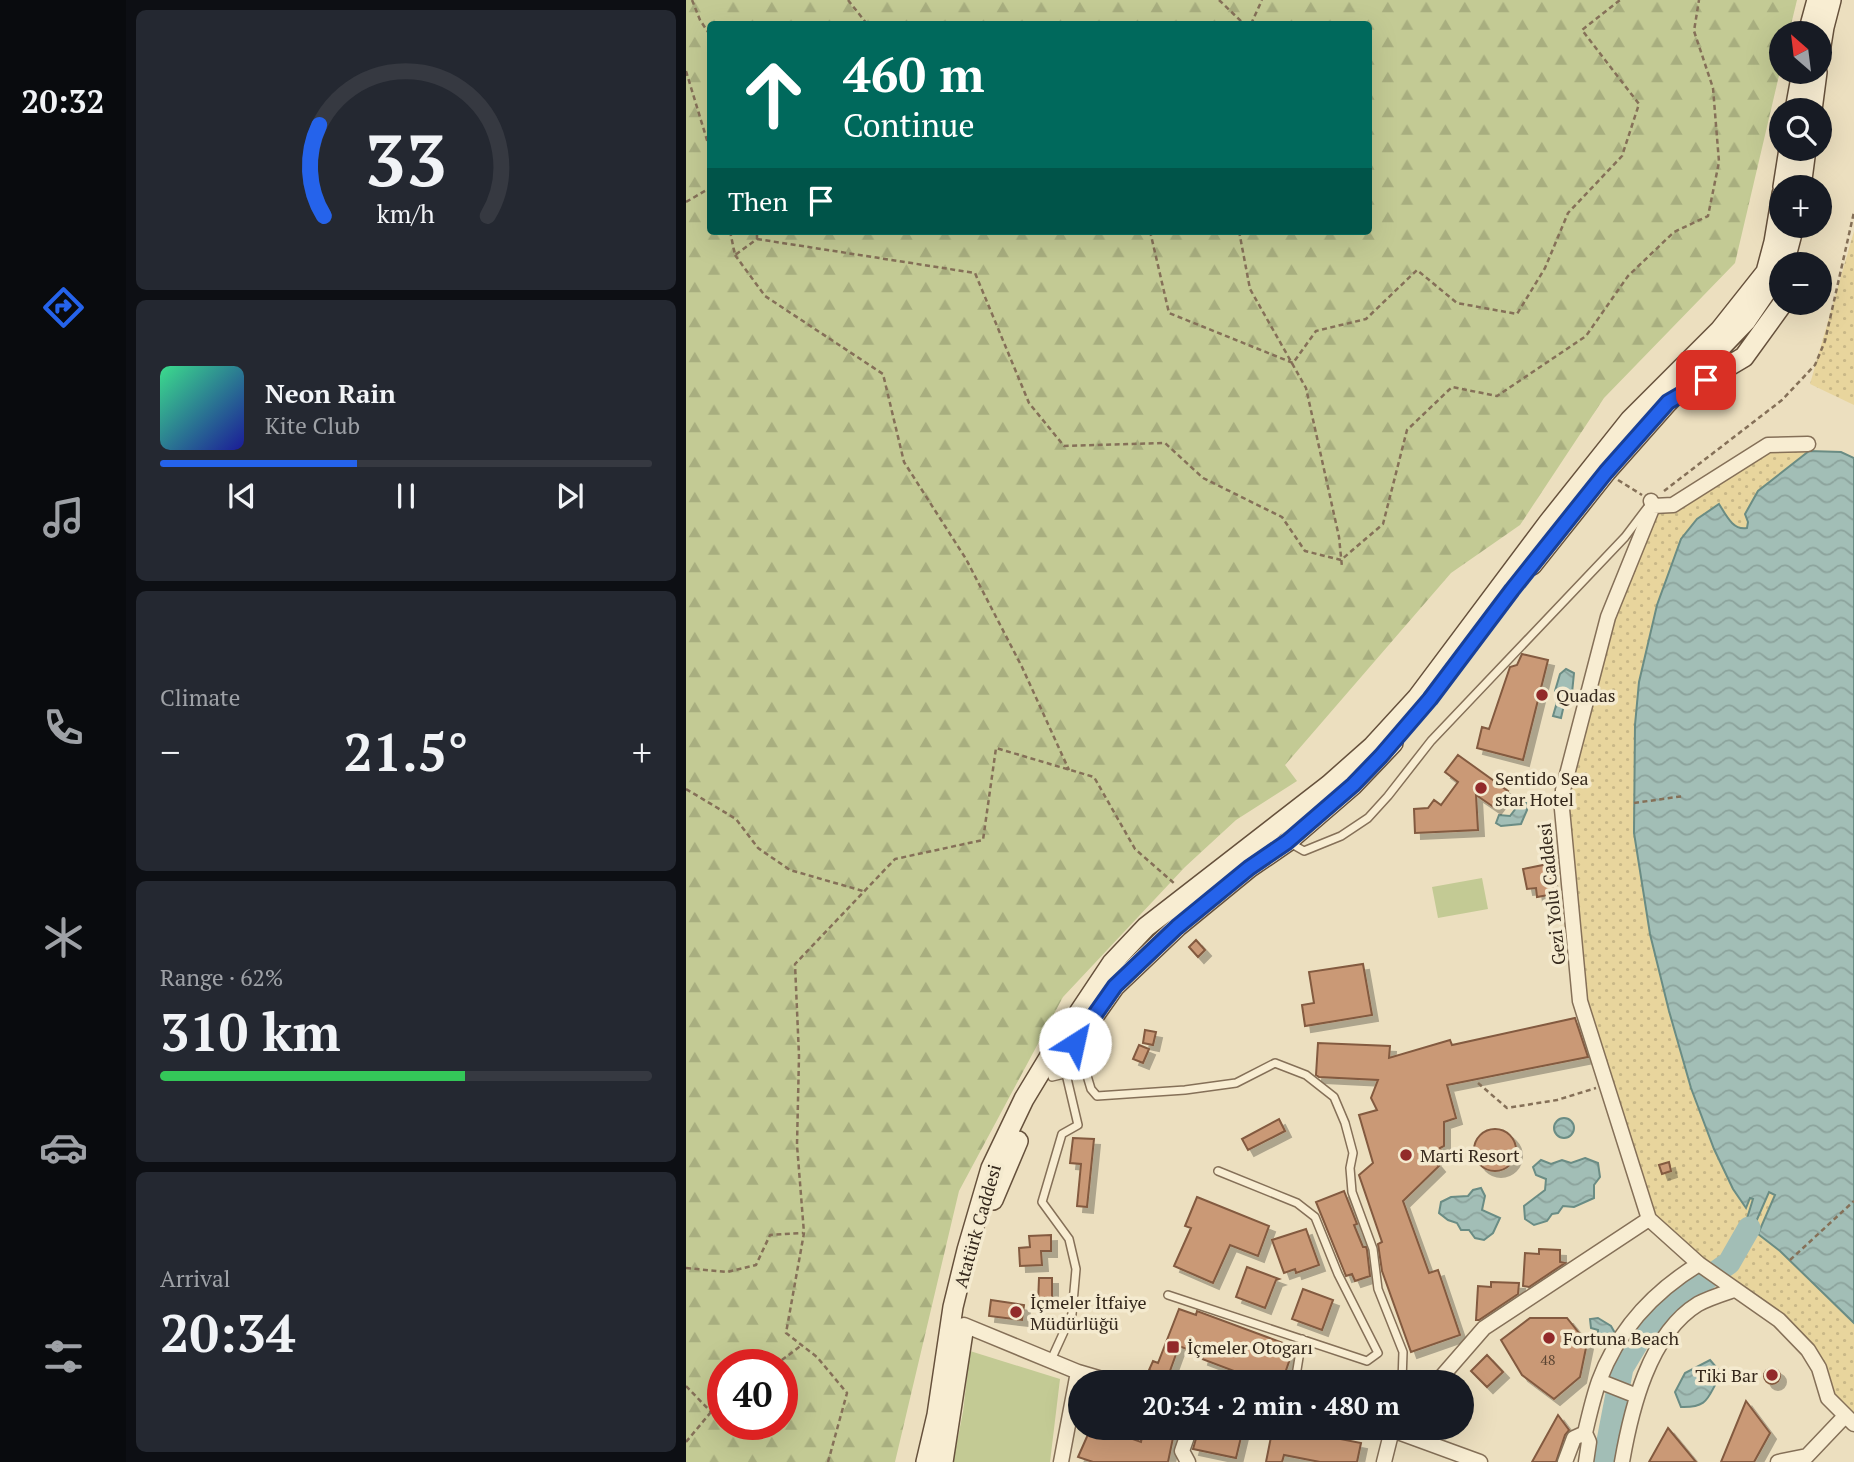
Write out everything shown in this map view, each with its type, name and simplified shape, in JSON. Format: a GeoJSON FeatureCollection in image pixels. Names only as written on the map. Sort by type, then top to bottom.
{"type":"FeatureCollection","features":[{"type":"Feature","properties":{"kind":"street"},"geometry":{"type":"LineString","coordinates":[[1811,21],[1817,0]]}},
{"type":"Feature","properties":{"kind":"street"},"geometry":{"type":"LineString","coordinates":[[1826,21],[1831,0]]}},
{"type":"Feature","properties":{"kind":"street","name":"Atatürk Caddesi"},"geometry":{"type":"LineString","coordinates":[[926,1462],[937,1415],[953,1307],[992,1168],[1031,1088],[1112,963],[1146,927],[1329,785],[1373,746],[1417,698],[1548,523],[1630,420],[1720,330],[1766,272],[1775,238]]}},
{"type":"Feature","properties":{"kind":"street","name":"Atatürk Caddesi"},"geometry":{"type":"LineString","coordinates":[[943,1462],[964,1325],[989,1210],[1033,1106],[1059,1075],[1115,986],[1177,927],[1249,868],[1287,842],[1353,785],[1381,756],[1430,699],[1606,472],[1668,402],[1746,321],[1769,287]]}},
{"type":"Feature","properties":{"kind":"street"},"geometry":{"type":"LineString","coordinates":[[1668,402],[1744,357],[1774,315]]}},
{"type":"Feature","properties":{"kind":"street"},"geometry":{"type":"LineString","coordinates":[[1652,504],[1673,505],[1768,445],[1808,444]]}},
{"type":"Feature","properties":{"kind":"street","name":"Gezi Yolu Caddesi"},"geometry":{"type":"LineString","coordinates":[[1649,1219],[1580,1001],[1562,809],[1563,790],[1608,617],[1652,504]]}},
{"type":"Feature","properties":{"kind":"street"},"geometry":{"type":"LineString","coordinates":[[1447,1370],[1484,1328],[1649,1219],[1702,1266],[1779,1320],[1808,1350],[1819,1368],[1828,1398],[1850,1420],[1810,1459],[1778,1462]]}},
{"type":"Feature","properties":{"kind":"street"},"geometry":{"type":"LineString","coordinates":[[1586,1462],[1589,1442],[1585,1433],[1603,1382],[1629,1325],[1650,1301],[1676,1278],[1702,1266]]}},
{"type":"Feature","properties":{"kind":"street"},"geometry":{"type":"LineString","coordinates":[[1622,1462],[1632,1394],[1676,1323],[1697,1305],[1729,1286]]}},
{"type":"Feature","properties":{"kind":"street"},"geometry":{"type":"LineString","coordinates":[[964,1325],[1073,1370]]}},
{"type":"Feature","properties":{"kind":"street"},"geometry":{"type":"LineString","coordinates":[[1603,1382],[1632,1394]]}},
{"type":"Feature","properties":{"kind":"street"},"geometry":{"type":"LineString","coordinates":[[1061,1462],[1068,1425]]}},
{"type":"Feature","properties":{"kind":"street"},"geometry":{"type":"LineString","coordinates":[[1565,1462],[1574,1438],[1585,1433]]}},
{"type":"Feature","properties":{"kind":"street"},"geometry":{"type":"LineString","coordinates":[[1186,1440],[1182,1451],[1188,1462]]}},
{"type":"Feature","properties":{"kind":"street"},"geometry":{"type":"LineString","coordinates":[[1384,1462],[1391,1440]]}},
{"type":"Feature","properties":{"kind":"street"},"geometry":{"type":"LineString","coordinates":[[1423,1440],[1480,1462]]}},
{"type":"Feature","properties":{"kind":"lane"},"geometry":{"type":"LineString","coordinates":[[1287,842],[1304,851],[1341,836],[1368,818],[1431,741],[1625,537],[1652,504]]}},
{"type":"Feature","properties":{"kind":"lane"},"geometry":{"type":"LineString","coordinates":[[1051,1361],[1072,1314],[1076,1269],[1069,1239],[1042,1202],[1062,1134],[1078,1125],[1059,1075],[1085,1069],[1091,1088],[1097,1096],[1185,1090],[1236,1083],[1275,1063],[1306,1075],[1334,1097],[1345,1123],[1353,1153],[1350,1168],[1352,1192],[1373,1249],[1378,1289],[1403,1352],[1402,1370]]}},
{"type":"Feature","properties":{"kind":"lane"},"geometry":{"type":"LineString","coordinates":[[1168,1295],[1367,1361],[1378,1353],[1338,1274],[1315,1217],[1297,1203],[1218,1171]]}},
{"type":"Feature","properties":{"kind":"lane"},"geometry":{"type":"LineString","coordinates":[[1297,1370],[1302,1339]]}},
{"type":"Feature","properties":{"kind":"path"},"geometry":{"type":"LineString","coordinates":[[692,0],[707,30]]}},
{"type":"Feature","properties":{"kind":"path"},"geometry":{"type":"LineString","coordinates":[[848,0],[865,21]]}},
{"type":"Feature","properties":{"kind":"path"},"geometry":{"type":"LineString","coordinates":[[1219,0],[1241,21]]}},
{"type":"Feature","properties":{"kind":"path"},"geometry":{"type":"LineString","coordinates":[[1252,21],[1262,0]]}},
{"type":"Feature","properties":{"kind":"path"},"geometry":{"type":"LineString","coordinates":[[1293,363],[1316,331],[1366,319],[1418,270],[1457,303],[1517,314],[1545,268],[1568,213],[1622,156],[1639,104],[1582,30],[1620,0]]}},
{"type":"Feature","properties":{"kind":"path"},"geometry":{"type":"LineString","coordinates":[[1341,560],[1383,524],[1408,430],[1452,387],[1497,396],[1586,336],[1628,276],[1674,232],[1708,216],[1719,162],[1713,88],[1694,31],[1699,0]]}},
{"type":"Feature","properties":{"kind":"path"},"geometry":{"type":"LineString","coordinates":[[686,71],[707,140]]}},
{"type":"Feature","properties":{"kind":"path"},"geometry":{"type":"LineString","coordinates":[[686,202],[707,190]]}},
{"type":"Feature","properties":{"kind":"path"},"geometry":{"type":"LineString","coordinates":[[1606,472],[1652,504],[1782,400],[1815,365],[1825,341],[1854,212]]}},
{"type":"Feature","properties":{"kind":"path"},"geometry":{"type":"LineString","coordinates":[[731,235],[734,255],[765,296],[883,374],[904,462],[966,559],[1022,667],[1069,770]]}},
{"type":"Feature","properties":{"kind":"path"},"geometry":{"type":"LineString","coordinates":[[1151,235],[1169,313],[1293,363]]}},
{"type":"Feature","properties":{"kind":"path"},"geometry":{"type":"LineString","coordinates":[[1240,235],[1250,289],[1306,388],[1339,537],[1342,567]]}},
{"type":"Feature","properties":{"kind":"path"},"geometry":{"type":"LineString","coordinates":[[734,255],[757,239],[975,273],[1028,402],[1064,446],[1165,443],[1203,478],[1282,517],[1305,551],[1341,560]]}},
{"type":"Feature","properties":{"kind":"path"},"geometry":{"type":"LineString","coordinates":[[828,1462],[847,1393],[817,1357],[786,1333],[804,1233],[797,1145],[799,1056],[796,964],[895,859],[984,840],[996,748],[1094,778],[1135,849],[1188,895]]}},
{"type":"Feature","properties":{"kind":"path"},"geometry":{"type":"LineString","coordinates":[[686,789],[736,819],[758,849],[790,870],[864,891]]}},
{"type":"Feature","properties":{"kind":"path"},"geometry":{"type":"LineString","coordinates":[[1634,803],[1684,796]]}},
{"type":"Feature","properties":{"kind":"path"},"geometry":{"type":"LineString","coordinates":[[1478,1083],[1507,1108],[1557,1100],[1607,1085]]}},
{"type":"Feature","properties":{"kind":"path"},"geometry":{"type":"LineString","coordinates":[[1790,1261],[1854,1200]]}},
{"type":"Feature","properties":{"kind":"path"},"geometry":{"type":"LineString","coordinates":[[686,1268],[726,1272],[756,1265],[770,1235],[804,1233]]}},
{"type":"Feature","properties":{"kind":"path"},"geometry":{"type":"LineString","coordinates":[[797,1349],[802,1345]]}},
{"type":"Feature","properties":{"kind":"path"},"geometry":{"type":"LineString","coordinates":[[686,1386],[707,1408]]}},
{"type":"Feature","properties":{"kind":"path"},"geometry":{"type":"LineString","coordinates":[[686,1443],[707,1417]]}},
{"type":"Feature","properties":{"kind":"green space"},"geometry":{"type":"Polygon","coordinates":[[[686,0],[1797,0],[1792,21],[1769,21],[1769,84],[1777,84],[1774,98],[1769,98],[1769,118],[1735,263],[1604,398],[1520,525],[1451,573],[1285,765],[1297,781],[1236,820],[1185,867],[1063,997],[959,1191],[895,1462],[686,1462],[686,0]]]}},
{"type":"Feature","properties":{"kind":"green space"},"geometry":{"type":"Polygon","coordinates":[[[1482,878],[1488,909],[1438,918],[1432,887],[1482,878]]]}},
{"type":"Feature","properties":{"kind":"green space"},"geometry":{"type":"Polygon","coordinates":[[[970,1351],[1060,1379],[1050,1462],[953,1462],[963,1412],[970,1351]]]}},
{"type":"Feature","properties":{"kind":"sand"},"geometry":{"type":"Polygon","coordinates":[[[1854,231],[1854,405],[1810,384],[1854,231]]]}},
{"type":"Feature","properties":{"kind":"sand"},"geometry":{"type":"Polygon","coordinates":[[[1768,445],[1809,451],[1758,491],[1747,528],[1734,526],[1639,682],[1635,725],[1634,833],[1650,934],[1691,1088],[1714,1149],[1734,1190],[1745,1208],[1750,1197],[1754,1199],[1752,1230],[1769,1192],[1775,1196],[1759,1234],[1854,1323],[1854,1424],[1845,1416],[1808,1350],[1649,1219],[1580,1001],[1562,809],[1608,617],[1653,506],[1673,505],[1768,445]]]}},
{"type":"Feature","properties":{"kind":"water"},"geometry":{"type":"Polygon","coordinates":[[[1809,451],[1841,452],[1854,458],[1854,1323],[1780,1251],[1758,1234],[1775,1195],[1769,1192],[1752,1231],[1745,1225],[1753,1199],[1750,1198],[1746,1208],[1733,1189],[1714,1149],[1691,1088],[1669,1011],[1650,934],[1634,833],[1635,725],[1639,682],[1657,605],[1681,539],[1697,519],[1719,504],[1734,525],[1747,528],[1745,514],[1758,491],[1809,451]]]}},
{"type":"Feature","properties":{"kind":"water"},"geometry":{"type":"Polygon","coordinates":[[[1566,669],[1574,673],[1572,693],[1566,696],[1561,718],[1553,716],[1559,695],[1555,691],[1560,674],[1566,669]]]}},
{"type":"Feature","properties":{"kind":"water"},"geometry":{"type":"Polygon","coordinates":[[[1520,803],[1526,803],[1527,810],[1521,824],[1501,826],[1496,823],[1499,815],[1510,816],[1520,803]]]}},
{"type":"Feature","properties":{"kind":"water"},"geometry":{"type":"Polygon","coordinates":[[[1564,1118],[1571,1121],[1574,1128],[1571,1135],[1564,1138],[1557,1135],[1554,1128],[1557,1121],[1564,1118]]]}},
{"type":"Feature","properties":{"kind":"water"},"geometry":{"type":"Polygon","coordinates":[[[1585,1158],[1598,1163],[1600,1177],[1594,1185],[1594,1198],[1574,1207],[1563,1206],[1547,1221],[1534,1225],[1525,1219],[1524,1206],[1545,1190],[1546,1179],[1536,1175],[1533,1167],[1541,1160],[1551,1164],[1562,1160],[1571,1163],[1585,1158]]]}},
{"type":"Feature","properties":{"kind":"water"},"geometry":{"type":"Polygon","coordinates":[[[1481,1188],[1485,1196],[1482,1210],[1500,1218],[1493,1233],[1484,1240],[1475,1238],[1469,1230],[1461,1230],[1457,1223],[1439,1213],[1441,1202],[1451,1197],[1468,1196],[1473,1190],[1481,1188]]]}},
{"type":"Feature","properties":{"kind":"water"},"geometry":{"type":"Polygon","coordinates":[[[1598,1318],[1611,1326],[1615,1333],[1611,1341],[1604,1342],[1598,1338],[1598,1330],[1591,1328],[1590,1319],[1598,1318]]]}},
{"type":"Feature","properties":{"kind":"water"},"geometry":{"type":"Polygon","coordinates":[[[1710,1360],[1722,1374],[1711,1393],[1698,1405],[1681,1407],[1675,1392],[1685,1373],[1710,1360]]]}},
{"type":"Feature","properties":{"kind":"building"},"geometry":{"type":"Polygon","coordinates":[[[1522,654],[1548,660],[1523,760],[1477,748],[1482,727],[1489,729],[1510,667],[1517,665],[1522,654]]]}},
{"type":"Feature","properties":{"kind":"building"},"geometry":{"type":"Polygon","coordinates":[[[1458,755],[1508,791],[1495,808],[1476,795],[1478,830],[1415,833],[1414,809],[1428,808],[1434,800],[1441,805],[1458,782],[1445,772],[1458,755]]]}},
{"type":"Feature","properties":{"kind":"building"},"geometry":{"type":"Polygon","coordinates":[[[1548,864],[1554,894],[1537,897],[1536,888],[1527,889],[1523,869],[1548,864]]]}},
{"type":"Feature","properties":{"kind":"building"},"geometry":{"type":"Polygon","coordinates":[[[1196,940],[1205,950],[1198,957],[1189,947],[1196,940]]]}},
{"type":"Feature","properties":{"kind":"building"},"geometry":{"type":"Polygon","coordinates":[[[1363,964],[1372,1015],[1305,1026],[1302,1005],[1314,1003],[1309,972],[1363,964]]]}},
{"type":"Feature","properties":{"kind":"building"},"geometry":{"type":"Polygon","coordinates":[[[1575,1018],[1588,1057],[1447,1085],[1456,1118],[1444,1122],[1444,1146],[1440,1148],[1442,1153],[1434,1160],[1439,1166],[1403,1201],[1429,1273],[1438,1270],[1460,1335],[1411,1352],[1382,1271],[1378,1244],[1382,1242],[1359,1175],[1373,1163],[1359,1115],[1377,1110],[1371,1098],[1378,1080],[1319,1077],[1316,1075],[1318,1043],[1390,1046],[1389,1058],[1450,1040],[1452,1045],[1575,1018]]]}},
{"type":"Feature","properties":{"kind":"building"},"geometry":{"type":"Polygon","coordinates":[[[1145,1030],[1156,1032],[1153,1045],[1143,1043],[1145,1030]]]}},
{"type":"Feature","properties":{"kind":"building"},"geometry":{"type":"Polygon","coordinates":[[[1139,1045],[1149,1049],[1143,1063],[1133,1059],[1139,1045]]]}},
{"type":"Feature","properties":{"kind":"building"},"geometry":{"type":"Polygon","coordinates":[[[1279,1119],[1285,1131],[1248,1150],[1242,1139],[1279,1119]]]}},
{"type":"Feature","properties":{"kind":"building"},"geometry":{"type":"Polygon","coordinates":[[[1495,1129],[1510,1135],[1516,1150],[1510,1165],[1495,1171],[1480,1165],[1474,1150],[1480,1135],[1495,1129]]]}},
{"type":"Feature","properties":{"kind":"building"},"geometry":{"type":"Polygon","coordinates":[[[1073,1138],[1094,1139],[1087,1207],[1077,1206],[1081,1164],[1070,1163],[1073,1138]]]}},
{"type":"Feature","properties":{"kind":"building"},"geometry":{"type":"Polygon","coordinates":[[[1669,1162],[1671,1171],[1662,1174],[1659,1165],[1669,1162]]]}},
{"type":"Feature","properties":{"kind":"building"},"geometry":{"type":"Polygon","coordinates":[[[1344,1191],[1357,1224],[1354,1225],[1363,1247],[1367,1250],[1370,1276],[1355,1281],[1352,1274],[1346,1276],[1316,1202],[1344,1191]]]}},
{"type":"Feature","properties":{"kind":"building"},"geometry":{"type":"Polygon","coordinates":[[[1197,1197],[1269,1226],[1258,1256],[1230,1245],[1213,1283],[1174,1266],[1191,1228],[1185,1226],[1197,1197]]]}},
{"type":"Feature","properties":{"kind":"building"},"geometry":{"type":"Polygon","coordinates":[[[1306,1229],[1319,1265],[1296,1273],[1295,1269],[1284,1273],[1272,1240],[1306,1229]]]}},
{"type":"Feature","properties":{"kind":"building"},"geometry":{"type":"Polygon","coordinates":[[[1051,1235],[1051,1251],[1041,1251],[1042,1265],[1020,1266],[1019,1248],[1030,1247],[1029,1236],[1051,1235]]]}},
{"type":"Feature","properties":{"kind":"building"},"geometry":{"type":"Polygon","coordinates":[[[1539,1249],[1560,1250],[1560,1262],[1565,1263],[1529,1287],[1523,1286],[1525,1253],[1539,1254],[1539,1249]]]}},
{"type":"Feature","properties":{"kind":"building"},"geometry":{"type":"Polygon","coordinates":[[[1247,1267],[1279,1279],[1276,1280],[1265,1308],[1236,1297],[1247,1267]]]}},
{"type":"Feature","properties":{"kind":"building"},"geometry":{"type":"Polygon","coordinates":[[[1039,1278],[1052,1278],[1052,1304],[1038,1304],[1039,1278]]]}},
{"type":"Feature","properties":{"kind":"building"},"geometry":{"type":"Polygon","coordinates":[[[1491,1282],[1519,1283],[1518,1294],[1476,1320],[1478,1286],[1491,1287],[1491,1282]]]}},
{"type":"Feature","properties":{"kind":"building"},"geometry":{"type":"Polygon","coordinates":[[[1303,1289],[1333,1300],[1322,1330],[1292,1319],[1303,1289]]]}},
{"type":"Feature","properties":{"kind":"building"},"geometry":{"type":"Polygon","coordinates":[[[991,1300],[1024,1305],[1022,1320],[989,1316],[991,1300]]]}},
{"type":"Feature","properties":{"kind":"building"},"geometry":{"type":"Polygon","coordinates":[[[1179,1309],[1196,1315],[1197,1311],[1294,1347],[1286,1370],[1231,1370],[1202,1359],[1203,1355],[1179,1346],[1170,1370],[1149,1370],[1153,1361],[1158,1363],[1179,1309]]]}},
{"type":"Feature","properties":{"kind":"building"},"geometry":{"type":"Polygon","coordinates":[[[1530,1318],[1567,1318],[1587,1343],[1580,1377],[1554,1399],[1522,1375],[1501,1340],[1530,1318]]]}},
{"type":"Feature","properties":{"kind":"building"},"geometry":{"type":"Polygon","coordinates":[[[1487,1355],[1503,1372],[1487,1387],[1472,1370],[1487,1355]]]}},
{"type":"Feature","properties":{"kind":"building","name":"Tiki Bar"},"geometry":{"type":"Polygon","coordinates":[[[1772,1368],[1780,1376],[1772,1384],[1764,1376],[1772,1368]]]}},
{"type":"Feature","properties":{"kind":"building"},"geometry":{"type":"Polygon","coordinates":[[[1746,1401],[1770,1433],[1754,1462],[1721,1462],[1746,1401]]]}},
{"type":"Feature","properties":{"kind":"building"},"geometry":{"type":"Polygon","coordinates":[[[1558,1415],[1569,1430],[1556,1462],[1532,1462],[1558,1415]]]}},
{"type":"Feature","properties":{"kind":"building"},"geometry":{"type":"Polygon","coordinates":[[[1668,1428],[1696,1462],[1649,1462],[1668,1428]]]}},
{"type":"Feature","properties":{"kind":"building"},"geometry":{"type":"Polygon","coordinates":[[[1085,1440],[1173,1440],[1168,1462],[1093,1462],[1078,1457],[1085,1440]]]}},
{"type":"Feature","properties":{"kind":"building"},"geometry":{"type":"Polygon","coordinates":[[[1196,1440],[1240,1440],[1236,1458],[1193,1449],[1196,1440]]]}},
{"type":"Feature","properties":{"kind":"building"},"geometry":{"type":"Polygon","coordinates":[[[1270,1440],[1346,1440],[1361,1443],[1357,1462],[1320,1462],[1284,1455],[1282,1462],[1266,1462],[1270,1440]]]}},
{"type":"Feature","properties":{"kind":"waterway"},"geometry":{"type":"LineString","coordinates":[[1604,1462],[1622,1368],[1646,1328],[1696,1286],[1729,1263],[1749,1228]]}},
{"type":"Feature","properties":{"kind":"place","name":"Quadas"},"geometry":{"type":"Point","coordinates":[1542,695]}},
{"type":"Feature","properties":{"kind":"place","name":"Sentido Sea star Hotel"},"geometry":{"type":"Point","coordinates":[1481,788]}},
{"type":"Feature","properties":{"kind":"place","name":"Marti Resort"},"geometry":{"type":"Point","coordinates":[1406,1155]}},
{"type":"Feature","properties":{"kind":"place","name":"İçmeler İtfaiye Müdürlüğü"},"geometry":{"type":"Point","coordinates":[1016,1312]}},
{"type":"Feature","properties":{"kind":"place","name":"Fortuna Beach"},"geometry":{"type":"Point","coordinates":[1549,1338]}},
{"type":"Feature","properties":{"kind":"place","name":"İçmeler Otogarı"},"geometry":{"type":"Point","coordinates":[1173,1347]}},
{"type":"Feature","properties":{"kind":"place","name":"Tiki Bar"},"geometry":{"type":"Point","coordinates":[1772,1375]}},
{"type":"Feature","properties":{"kind":"route"},"geometry":{"type":"LineString","coordinates":[[1075,1043],[1115,986],[1177,927],[1249,868],[1287,842],[1353,785],[1381,756],[1430,699],[1606,472],[1668,402],[1706,380]]}}]}
